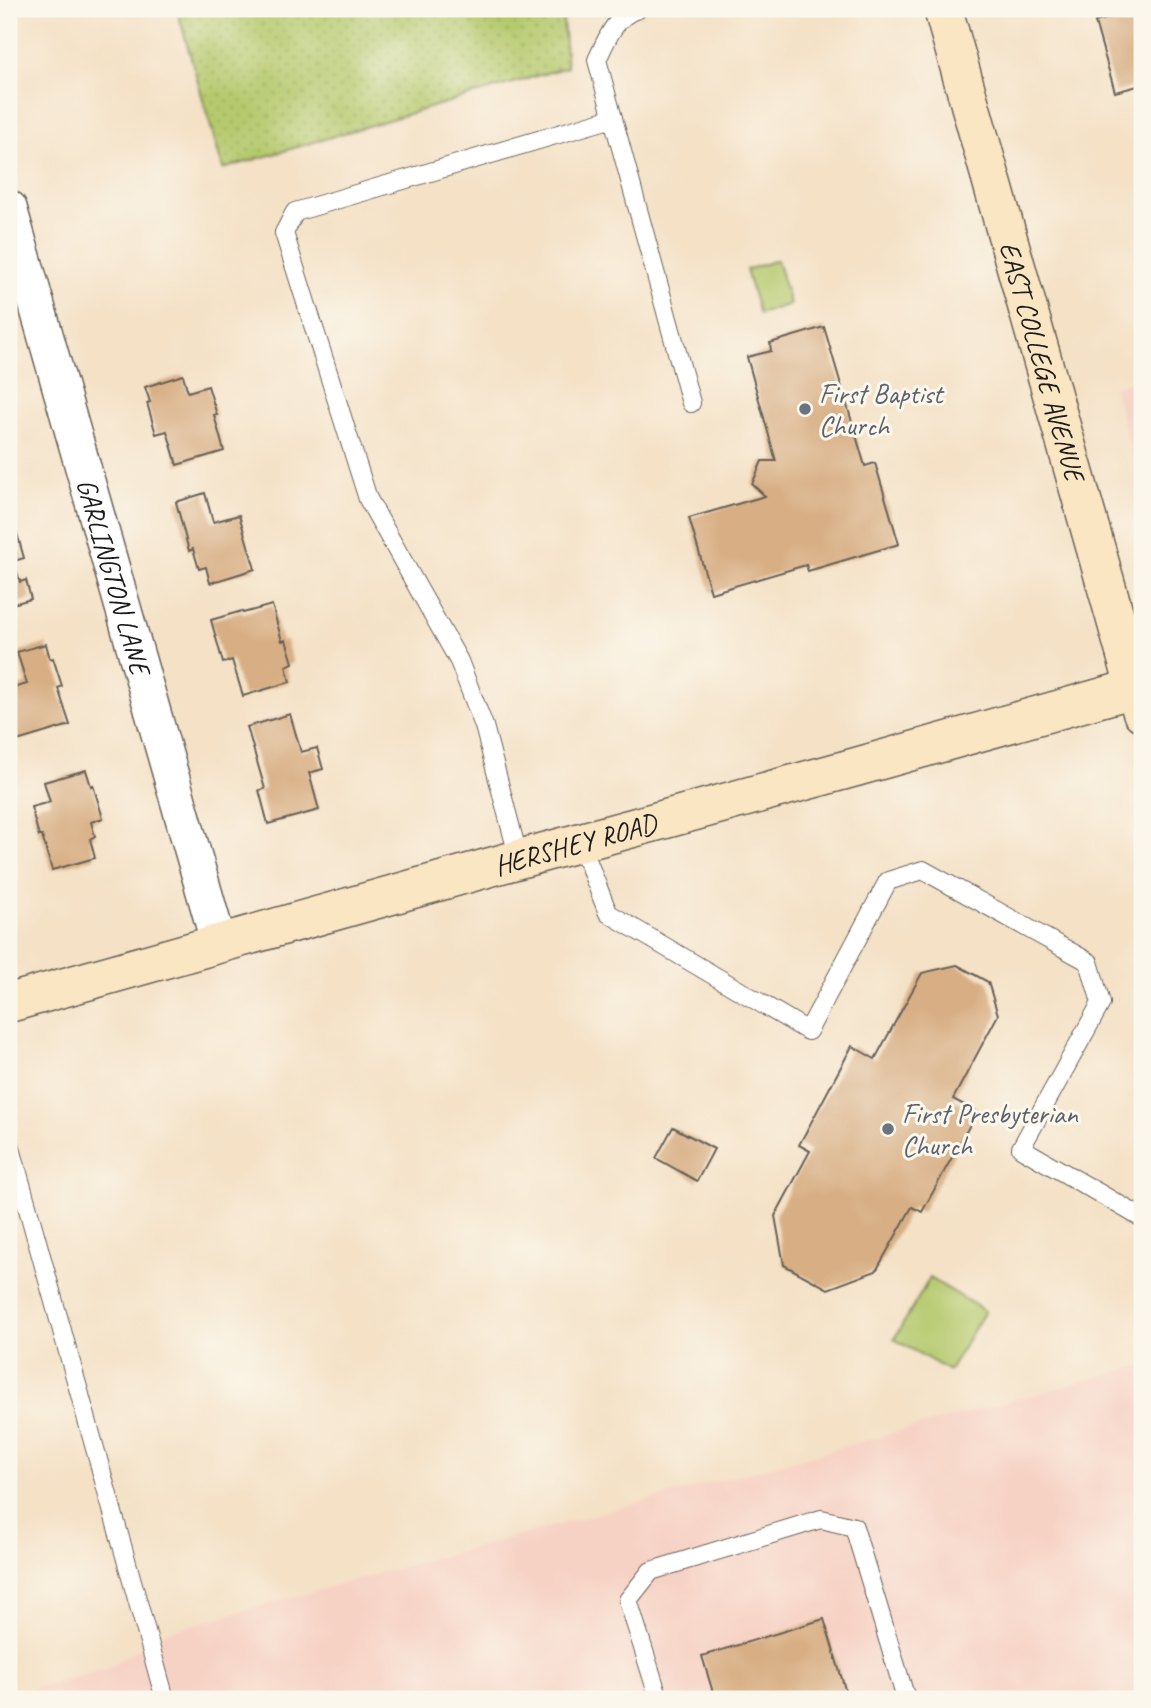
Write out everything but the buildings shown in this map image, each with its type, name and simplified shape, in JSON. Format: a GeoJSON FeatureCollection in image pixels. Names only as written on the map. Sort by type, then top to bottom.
{"type":"FeatureCollection","features":[{"type":"Feature","properties":{"kind":"main road","name":"EAST COLLEGE AVENUE"},"geometry":{"type":"LineString","coordinates":[[943,9],[1140,696]]}},
{"type":"Feature","properties":{"kind":"main road","name":"HERSHEY ROAD"},"geometry":{"type":"LineString","coordinates":[[9,1003],[856,767],[1140,696]]}},
{"type":"Feature","properties":{"kind":"street","name":"GARLINGTON LANE"},"geometry":{"type":"LineString","coordinates":[[9,208],[219,944]]}},
{"type":"Feature","properties":{"kind":"lane"},"geometry":{"type":"LineString","coordinates":[[638,9],[629,11],[610,32],[597,60],[691,403]]}},
{"type":"Feature","properties":{"kind":"lane"},"geometry":{"type":"LineString","coordinates":[[519,859],[484,726],[459,661],[368,499],[284,233],[295,212],[614,118]]}},
{"type":"Feature","properties":{"kind":"lane"},"geometry":{"type":"LineString","coordinates":[[580,842],[608,913],[808,1031],[888,881],[923,870],[1088,962],[1101,1003],[1021,1148],[1142,1219]]}},
{"type":"Feature","properties":{"kind":"lane"},"geometry":{"type":"LineString","coordinates":[[9,1141],[165,1699]]}},
{"type":"Feature","properties":{"kind":"lane"},"geometry":{"type":"LineString","coordinates":[[659,1699],[628,1600],[651,1571],[821,1519],[853,1527],[906,1699]]}},
{"type":"Feature","properties":{"kind":"shaded area"},"geometry":{"type":"Polygon","coordinates":[[[1142,378],[1142,489],[1113,387],[1142,378]]]}},
{"type":"Feature","properties":{"kind":"shaded area"},"geometry":{"type":"Polygon","coordinates":[[[1142,1365],[1142,1699],[9,1699],[9,1695],[106,1669],[166,1632],[1142,1365]]]}},
{"type":"Feature","properties":{"kind":"green space"},"geometry":{"type":"Polygon","coordinates":[[[177,9],[582,9],[563,20],[567,67],[223,169],[177,9]]]}},
{"type":"Feature","properties":{"kind":"green space"},"geometry":{"type":"Polygon","coordinates":[[[777,260],[790,304],[759,314],[746,270],[777,260]]]}},
{"type":"Feature","properties":{"kind":"green space"},"geometry":{"type":"Polygon","coordinates":[[[930,1278],[985,1311],[949,1371],[894,1339],[930,1278]]]}},
{"type":"Feature","properties":{"kind":"place","name":"First Baptist Church"},"geometry":{"type":"Point","coordinates":[805,409]}},
{"type":"Feature","properties":{"kind":"place","name":"First Presbyterian Church"},"geometry":{"type":"Point","coordinates":[888,1129]}}]}
